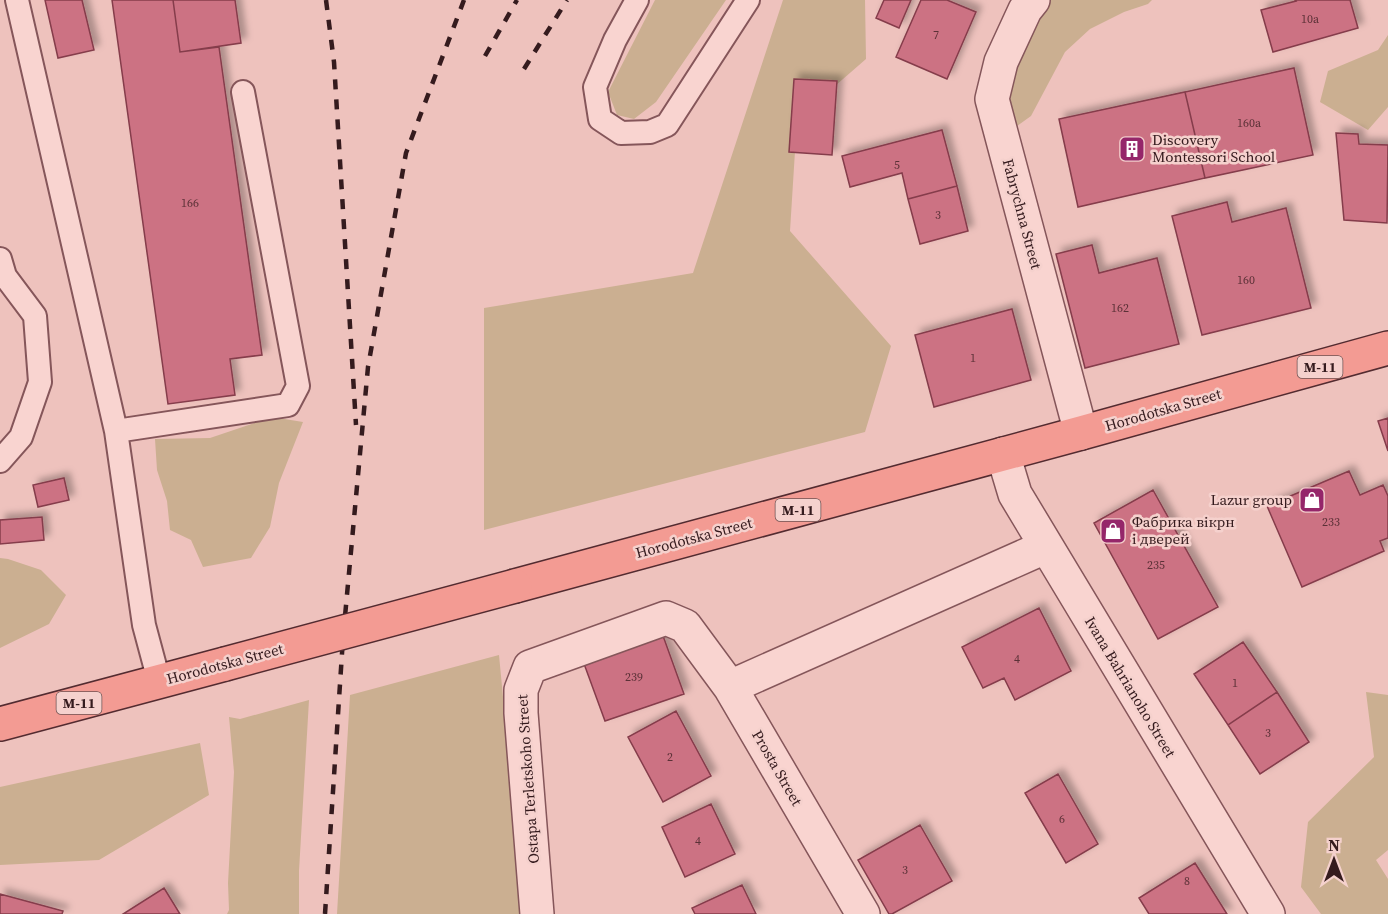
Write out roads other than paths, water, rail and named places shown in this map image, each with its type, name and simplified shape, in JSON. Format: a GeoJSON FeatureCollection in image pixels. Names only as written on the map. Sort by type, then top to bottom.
{"type":"FeatureCollection","features":[{"type":"Feature","properties":{"kind":"main road","name":"Horodotska Street"},"geometry":{"type":"LineString","coordinates":[[0,724],[1388,348]]}},
{"type":"Feature","properties":{"kind":"street","name":"Fabrychna Street"},"geometry":{"type":"LineString","coordinates":[[1033,0],[1025,10],[1001,62],[992,99],[1081,433]]}},
{"type":"Feature","properties":{"kind":"street","name":"Ivana Bahrianoho Street"},"geometry":{"type":"LineString","coordinates":[[1003,454],[1015,494],[1045,547],[1268,914]]}},
{"type":"Feature","properties":{"kind":"street"},"geometry":{"type":"LineString","coordinates":[[730,687],[1045,547]]}},
{"type":"Feature","properties":{"kind":"street","name":"Ostapa Terletskoho Street"},"geometry":{"type":"LineString","coordinates":[[537,914],[521,713],[521,690],[530,668],[666,618],[685,626]]}},
{"type":"Feature","properties":{"kind":"street","name":"Prosta Street"},"geometry":{"type":"LineString","coordinates":[[685,626],[730,687],[862,914]]}},
{"type":"Feature","properties":{"kind":"lane"},"geometry":{"type":"LineString","coordinates":[[17,0],[116,431],[144,625],[159,681]]}},
{"type":"Feature","properties":{"kind":"lane"},"geometry":{"type":"LineString","coordinates":[[637,0],[615,40],[594,87],[600,119],[621,133],[650,132],[668,125],[748,0]]}},
{"type":"Feature","properties":{"kind":"lane"},"geometry":{"type":"LineString","coordinates":[[116,431],[288,405],[298,386],[243,92]]}},
{"type":"Feature","properties":{"kind":"lane"},"geometry":{"type":"LineString","coordinates":[[0,258],[4,276],[35,316],[40,382],[21,437],[0,461]]}},
{"type":"Feature","properties":{"kind":"railway"},"geometry":{"type":"LineString","coordinates":[[326,0],[334,62],[356,425]]}},
{"type":"Feature","properties":{"kind":"railway"},"geometry":{"type":"LineString","coordinates":[[325,914],[343,638],[368,367],[406,153],[464,0]]}},
{"type":"Feature","properties":{"kind":"railway"},"geometry":{"type":"LineString","coordinates":[[485,56],[517,0]]}},
{"type":"Feature","properties":{"kind":"railway"},"geometry":{"type":"LineString","coordinates":[[524,69],[567,0]]}},
{"type":"Feature","properties":{"kind":"place","name":"Discovery Montessori School"},"geometry":{"type":"Point","coordinates":[1132,149]}},
{"type":"Feature","properties":{"kind":"place","name":"Lazur group"},"geometry":{"type":"Point","coordinates":[1312,500]}},
{"type":"Feature","properties":{"kind":"place","name":"Фабрика вікрн і дверей"},"geometry":{"type":"Point","coordinates":[1113,531]}}]}
